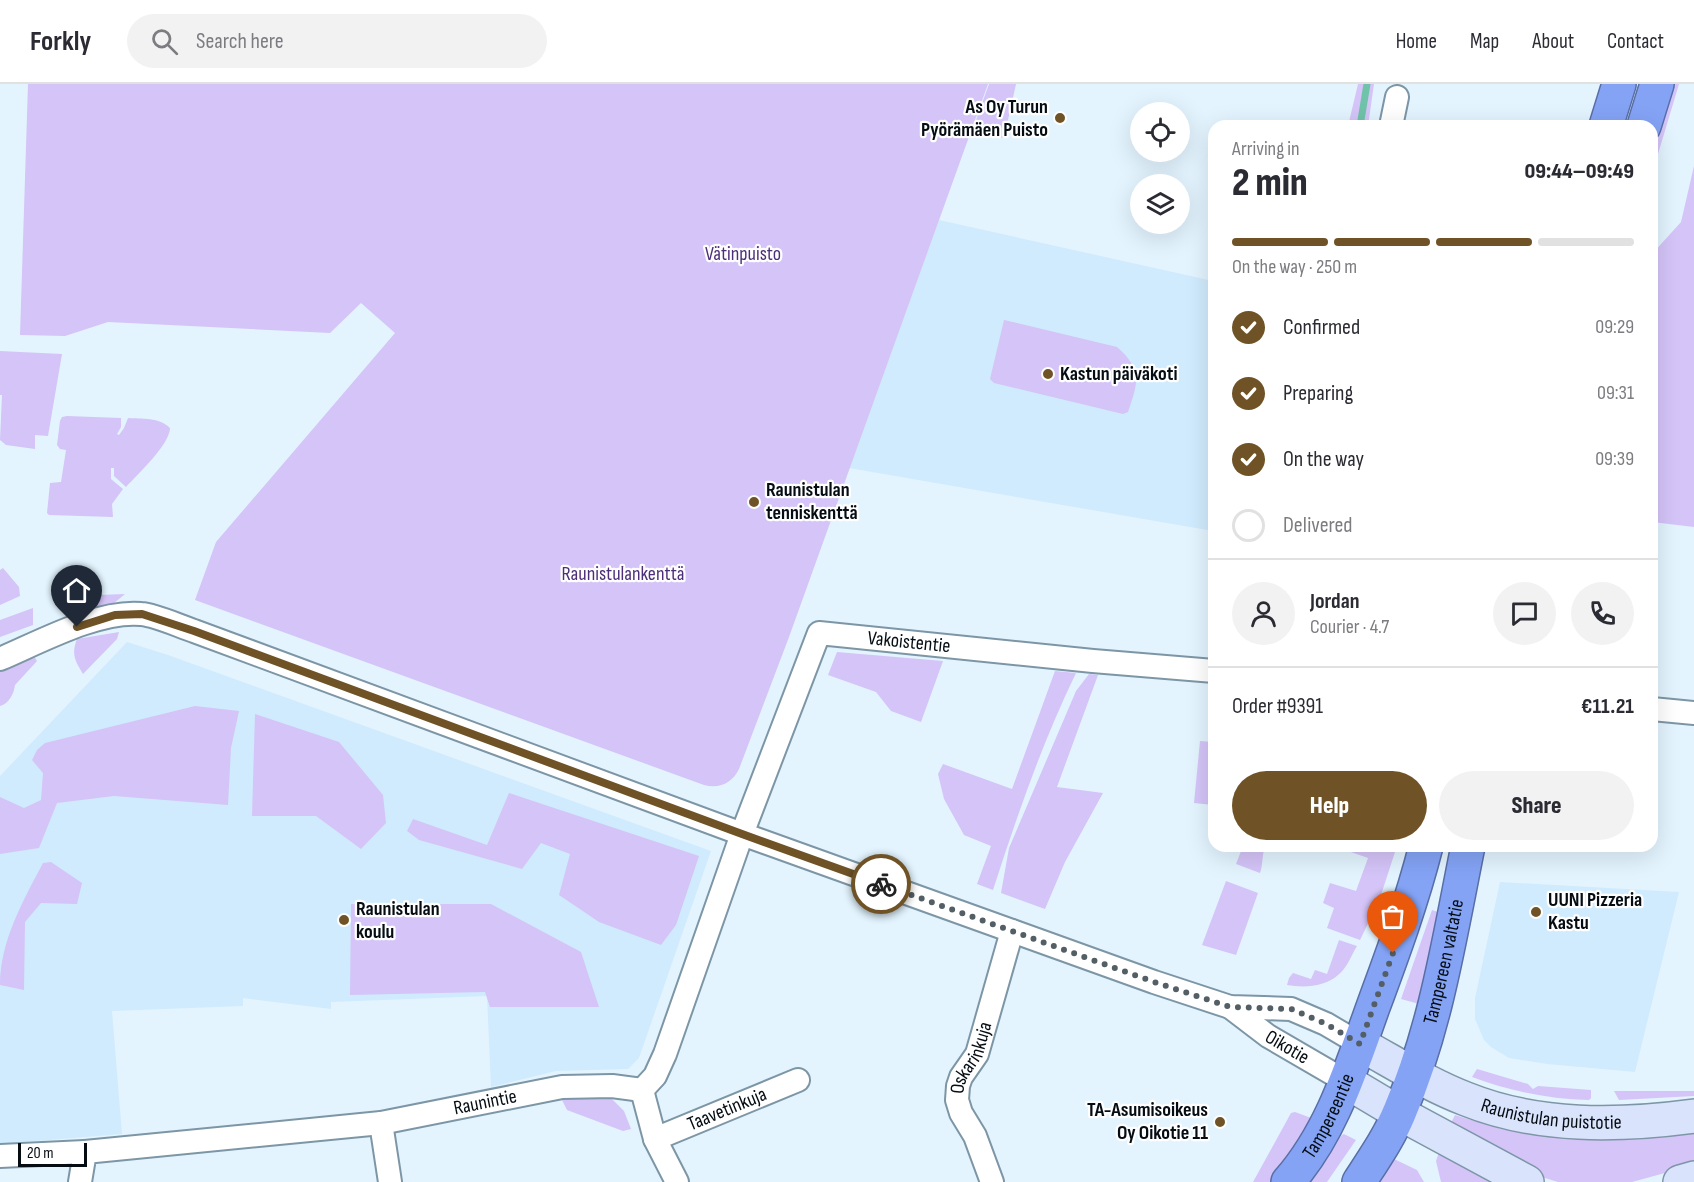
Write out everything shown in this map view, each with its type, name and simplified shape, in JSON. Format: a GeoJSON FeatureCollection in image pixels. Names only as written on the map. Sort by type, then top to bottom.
{"type":"FeatureCollection","features":[{"type":"Feature","properties":{"kind":"highway"},"geometry":{"type":"LineString","coordinates":[[1608,120],[1619,84]]}},
{"type":"Feature","properties":{"kind":"highway"},"geometry":{"type":"LineString","coordinates":[[1646,120],[1657,84]]}},
{"type":"Feature","properties":{"kind":"highway"},"geometry":{"type":"LineString","coordinates":[[1360,1044],[1417,884],[1425,852]]}},
{"type":"Feature","properties":{"kind":"highway","name":"Tampereen valtatie"},"geometry":{"type":"LineString","coordinates":[[1415,1074],[1441,980],[1467,852]]}},
{"type":"Feature","properties":{"kind":"highway","name":"Tampereentie"},"geometry":{"type":"LineString","coordinates":[[1288,1182],[1318,1141],[1347,1082],[1360,1044]]}},
{"type":"Feature","properties":{"kind":"highway"},"geometry":{"type":"LineString","coordinates":[[1359,1182],[1400,1113],[1415,1074]]}},
{"type":"Feature","properties":{"kind":"main road","name":"Raunistulan puistotie"},"geometry":{"type":"LineString","coordinates":[[1360,1044],[1466,1100],[1500,1111],[1532,1117],[1605,1123],[1694,1116]]}},
{"type":"Feature","properties":{"kind":"main road"},"geometry":{"type":"LineString","coordinates":[[1347,1082],[1527,1182]]}},
{"type":"Feature","properties":{"kind":"main road"},"geometry":{"type":"LineString","coordinates":[[1680,1182],[1694,1178]]}},
{"type":"Feature","properties":{"kind":"street"},"geometry":{"type":"LineString","coordinates":[[1391,120],[1396,97]]}},
{"type":"Feature","properties":{"kind":"street","name":"Oikotie"},"geometry":{"type":"LineString","coordinates":[[0,659],[93,621],[115,615],[142,614],[194,631],[742,834],[1230,1007],[1291,1009],[1326,1024],[1360,1044]]}},
{"type":"Feature","properties":{"kind":"street","name":"Vakoistentie"},"geometry":{"type":"LineString","coordinates":[[742,834],[819,633],[1208,670]]}},
{"type":"Feature","properties":{"kind":"street"},"geometry":{"type":"LineString","coordinates":[[1658,710],[1694,713]]}},
{"type":"Feature","properties":{"kind":"street"},"geometry":{"type":"LineString","coordinates":[[677,1182],[656,1139],[642,1090],[655,1076],[664,1054],[742,834]]}},
{"type":"Feature","properties":{"kind":"street","name":"Oskarinkuja"},"geometry":{"type":"LineString","coordinates":[[992,1182],[975,1136],[961,1113],[957,1100],[958,1086],[961,1077],[977,1054],[1012,931]]}},
{"type":"Feature","properties":{"kind":"street","name":"Oikotie"},"geometry":{"type":"LineString","coordinates":[[1230,1007],[1268,1036],[1347,1082]]}},
{"type":"Feature","properties":{"kind":"street","name":"Taavetinkuja"},"geometry":{"type":"LineString","coordinates":[[656,1139],[798,1080]]}},
{"type":"Feature","properties":{"kind":"street","name":"Raunintie"},"geometry":{"type":"LineString","coordinates":[[0,1156],[85,1152],[381,1123],[562,1087],[612,1086],[642,1090]]}},
{"type":"Feature","properties":{"kind":"street"},"geometry":{"type":"LineString","coordinates":[[381,1123],[390,1182]]}},
{"type":"Feature","properties":{"kind":"street"},"geometry":{"type":"LineString","coordinates":[[80,1182],[85,1152]]}},
{"type":"Feature","properties":{"kind":"shaded area","name":"Kastun päiväkoti"},"geometry":{"type":"Polygon","coordinates":[[[939,220],[1208,280],[1208,530],[849,468],[939,220]]]}},
{"type":"Feature","properties":{"kind":"shaded area","name":"Raunistulan koulu"},"geometry":{"type":"Polygon","coordinates":[[[127,642],[711,851],[639,1058],[628,1069],[556,1071],[491,1087],[487,996],[331,1002],[331,1009],[243,998],[243,1006],[112,1011],[122,1134],[0,1144],[0,776],[127,642]]]}},
{"type":"Feature","properties":{"kind":"shaded area"},"geometry":{"type":"Polygon","coordinates":[[[1500,882],[1679,892],[1635,1072],[1509,1058],[1484,1040],[1475,1019],[1475,998],[1500,882]]]}},
{"type":"Feature","properties":{"kind":"green space"},"geometry":{"type":"Polygon","coordinates":[[[28,84],[988,84],[789,637],[739,769],[733,778],[725,784],[704,785],[195,600],[216,542],[395,333],[361,303],[330,333],[108,322],[65,336],[20,335],[28,84]]]}},
{"type":"Feature","properties":{"kind":"green space"},"geometry":{"type":"Polygon","coordinates":[[[989,84],[1016,84],[1004,138],[972,131],[989,84]]]}},
{"type":"Feature","properties":{"kind":"green space"},"geometry":{"type":"Polygon","coordinates":[[[1358,84],[1374,84],[1369,120],[1349,120],[1358,84]]]}},
{"type":"Feature","properties":{"kind":"green space"},"geometry":{"type":"Polygon","coordinates":[[[1670,84],[1679,84],[1658,154],[1658,123],[1670,84]]]}},
{"type":"Feature","properties":{"kind":"green space"},"geometry":{"type":"Polygon","coordinates":[[[1694,166],[1694,527],[1658,523],[1658,247],[1681,222],[1694,166]]]}},
{"type":"Feature","properties":{"kind":"green space"},"geometry":{"type":"Polygon","coordinates":[[[1004,320],[1117,347],[1135,370],[1136,384],[1128,412],[1123,414],[994,383],[990,379],[1004,320]]]}},
{"type":"Feature","properties":{"kind":"green space"},"geometry":{"type":"Polygon","coordinates":[[[0,351],[62,354],[48,436],[35,435],[35,449],[6,445],[0,440],[2,395],[0,395],[0,351]]]}},
{"type":"Feature","properties":{"kind":"green space"},"geometry":{"type":"Polygon","coordinates":[[[62,417],[121,418],[121,427],[117,434],[119,435],[128,418],[156,420],[170,428],[165,442],[126,487],[114,476],[114,468],[111,468],[111,479],[123,489],[112,504],[113,517],[49,515],[47,513],[50,483],[61,482],[66,450],[60,449],[57,445],[60,421],[62,417]]]}},
{"type":"Feature","properties":{"kind":"green space"},"geometry":{"type":"Polygon","coordinates":[[[3,568],[19,587],[20,596],[0,605],[0,570],[3,568]]]}},
{"type":"Feature","properties":{"kind":"green space"},"geometry":{"type":"Polygon","coordinates":[[[125,594],[113,604],[72,612],[61,601],[73,596],[125,594]]]}},
{"type":"Feature","properties":{"kind":"green space"},"geometry":{"type":"Polygon","coordinates":[[[33,608],[33,625],[0,637],[0,620],[33,608]]]}},
{"type":"Feature","properties":{"kind":"green space"},"geometry":{"type":"Polygon","coordinates":[[[119,632],[117,639],[83,674],[75,657],[74,649],[77,639],[119,632]]]}},
{"type":"Feature","properties":{"kind":"green space"},"geometry":{"type":"Polygon","coordinates":[[[837,652],[943,661],[921,722],[891,711],[876,692],[828,675],[837,652]]]}},
{"type":"Feature","properties":{"kind":"green space"},"geometry":{"type":"Polygon","coordinates":[[[34,656],[37,661],[15,685],[8,701],[0,706],[0,672],[34,656]]]}},
{"type":"Feature","properties":{"kind":"green space"},"geometry":{"type":"Polygon","coordinates":[[[1055,671],[1076,673],[1031,780],[993,890],[977,884],[991,846],[964,835],[944,799],[938,774],[943,764],[1012,789],[1055,671]]]}},
{"type":"Feature","properties":{"kind":"green space"},"geometry":{"type":"Polygon","coordinates":[[[1089,674],[1098,675],[1057,787],[1103,793],[1065,862],[1045,909],[1001,893],[1009,848],[1076,691],[1089,674]]]}},
{"type":"Feature","properties":{"kind":"green space"},"geometry":{"type":"Polygon","coordinates":[[[195,706],[239,711],[231,748],[228,805],[114,796],[57,803],[39,848],[0,854],[0,797],[24,808],[41,800],[43,773],[32,760],[37,750],[45,743],[195,706]]]}},
{"type":"Feature","properties":{"kind":"green space"},"geometry":{"type":"Polygon","coordinates":[[[255,714],[339,742],[383,795],[386,823],[361,849],[316,816],[252,816],[255,714]]]}},
{"type":"Feature","properties":{"kind":"green space"},"geometry":{"type":"Polygon","coordinates":[[[1200,741],[1208,742],[1208,804],[1194,803],[1200,741]]]}},
{"type":"Feature","properties":{"kind":"green space"},"geometry":{"type":"Polygon","coordinates":[[[509,793],[699,856],[676,925],[661,945],[599,922],[559,895],[570,854],[541,843],[522,869],[419,840],[407,831],[413,819],[487,845],[509,793]]]}},
{"type":"Feature","properties":{"kind":"green space"},"geometry":{"type":"Polygon","coordinates":[[[1241,852],[1264,852],[1260,873],[1236,864],[1241,852]]]}},
{"type":"Feature","properties":{"kind":"green space"},"geometry":{"type":"Polygon","coordinates":[[[1351,852],[1395,852],[1379,901],[1360,940],[1327,928],[1334,908],[1323,903],[1330,883],[1356,891],[1368,858],[1351,852]]]}},
{"type":"Feature","properties":{"kind":"green space"},"geometry":{"type":"Polygon","coordinates":[[[51,862],[82,883],[77,904],[41,903],[25,922],[24,990],[0,985],[4,953],[14,922],[43,863],[51,862]]]}},
{"type":"Feature","properties":{"kind":"green space"},"geometry":{"type":"Polygon","coordinates":[[[1226,881],[1258,893],[1236,955],[1202,945],[1226,881]]]}},
{"type":"Feature","properties":{"kind":"green space"},"geometry":{"type":"Polygon","coordinates":[[[351,904],[491,904],[581,952],[599,1007],[490,1007],[485,992],[350,995],[351,904]]]}},
{"type":"Feature","properties":{"kind":"green space"},"geometry":{"type":"Polygon","coordinates":[[[1432,910],[1441,913],[1423,1005],[1401,999],[1432,910]]]}},
{"type":"Feature","properties":{"kind":"green space"},"geometry":{"type":"Polygon","coordinates":[[[1339,940],[1357,946],[1338,975],[1314,986],[1287,985],[1293,973],[1311,979],[1315,970],[1327,974],[1339,940]]]}},
{"type":"Feature","properties":{"kind":"green space"},"geometry":{"type":"Polygon","coordinates":[[[1477,1069],[1528,1084],[1533,1089],[1538,1086],[1591,1090],[1591,1098],[1589,1100],[1559,1098],[1515,1090],[1472,1077],[1477,1069]]]}},
{"type":"Feature","properties":{"kind":"green space"},"geometry":{"type":"Polygon","coordinates":[[[1614,1091],[1694,1091],[1694,1096],[1619,1100],[1614,1091]]]}},
{"type":"Feature","properties":{"kind":"green space"},"geometry":{"type":"Polygon","coordinates":[[[561,1098],[611,1098],[624,1111],[631,1129],[623,1131],[567,1110],[561,1098]]]}},
{"type":"Feature","properties":{"kind":"green space"},"geometry":{"type":"Polygon","coordinates":[[[1295,1112],[1314,1119],[1285,1166],[1271,1182],[1253,1182],[1291,1113],[1295,1112]]]}},
{"type":"Feature","properties":{"kind":"green space"},"geometry":{"type":"Polygon","coordinates":[[[1455,1115],[1501,1129],[1557,1138],[1694,1132],[1694,1165],[1632,1182],[1558,1182],[1529,1173],[1451,1123],[1455,1115]]]}},
{"type":"Feature","properties":{"kind":"green space"},"geometry":{"type":"Polygon","coordinates":[[[1342,1135],[1356,1140],[1327,1182],[1303,1182],[1342,1135]]]}},
{"type":"Feature","properties":{"kind":"green space"},"geometry":{"type":"Polygon","coordinates":[[[1439,1152],[1508,1182],[1441,1182],[1436,1161],[1439,1152]]]}},
{"type":"Feature","properties":{"kind":"green space"},"geometry":{"type":"Polygon","coordinates":[[[1392,1158],[1417,1170],[1424,1182],[1375,1182],[1392,1158]]]}},
{"type":"Feature","properties":{"kind":"waterway"},"geometry":{"type":"LineString","coordinates":[[1361,120],[1367,84]]}},
{"type":"Feature","properties":{"kind":"way so far"},"geometry":{"type":"LineString","coordinates":[[881,884],[1230,1007],[1291,1009],[1326,1024],[1360,1044],[1393,953]]}},
{"type":"Feature","properties":{"kind":"place","name":"As Oy Turun Pyörämäen Puisto"},"geometry":{"type":"Point","coordinates":[1060,118]}},
{"type":"Feature","properties":{"kind":"place","name":"Kastun päiväkoti"},"geometry":{"type":"Point","coordinates":[1048,374]}},
{"type":"Feature","properties":{"kind":"place","name":"Raunistulan tenniskenttä"},"geometry":{"type":"Point","coordinates":[754,502]}},
{"type":"Feature","properties":{"kind":"place","name":"UUNI Pizzeria Kastu"},"geometry":{"type":"Point","coordinates":[1536,912]}},
{"type":"Feature","properties":{"kind":"place","name":"Raunistulan koulu"},"geometry":{"type":"Point","coordinates":[344,920]}},
{"type":"Feature","properties":{"kind":"place","name":"TA-Asumisoikeus Oy Oikotie 11"},"geometry":{"type":"Point","coordinates":[1220,1122]}},
{"type":"Feature","properties":{"kind":"route"},"geometry":{"type":"LineString","coordinates":[[77,627],[115,615],[142,614],[194,631],[881,884]]}},
{"type":"Feature","properties":{"kind":"park label","name":"Vätinpuisto"},"geometry":{"type":"Point","coordinates":[743,254]}},
{"type":"Feature","properties":{"kind":"park label","name":"Raunistulankenttä"},"geometry":{"type":"Point","coordinates":[623,574]}}]}
